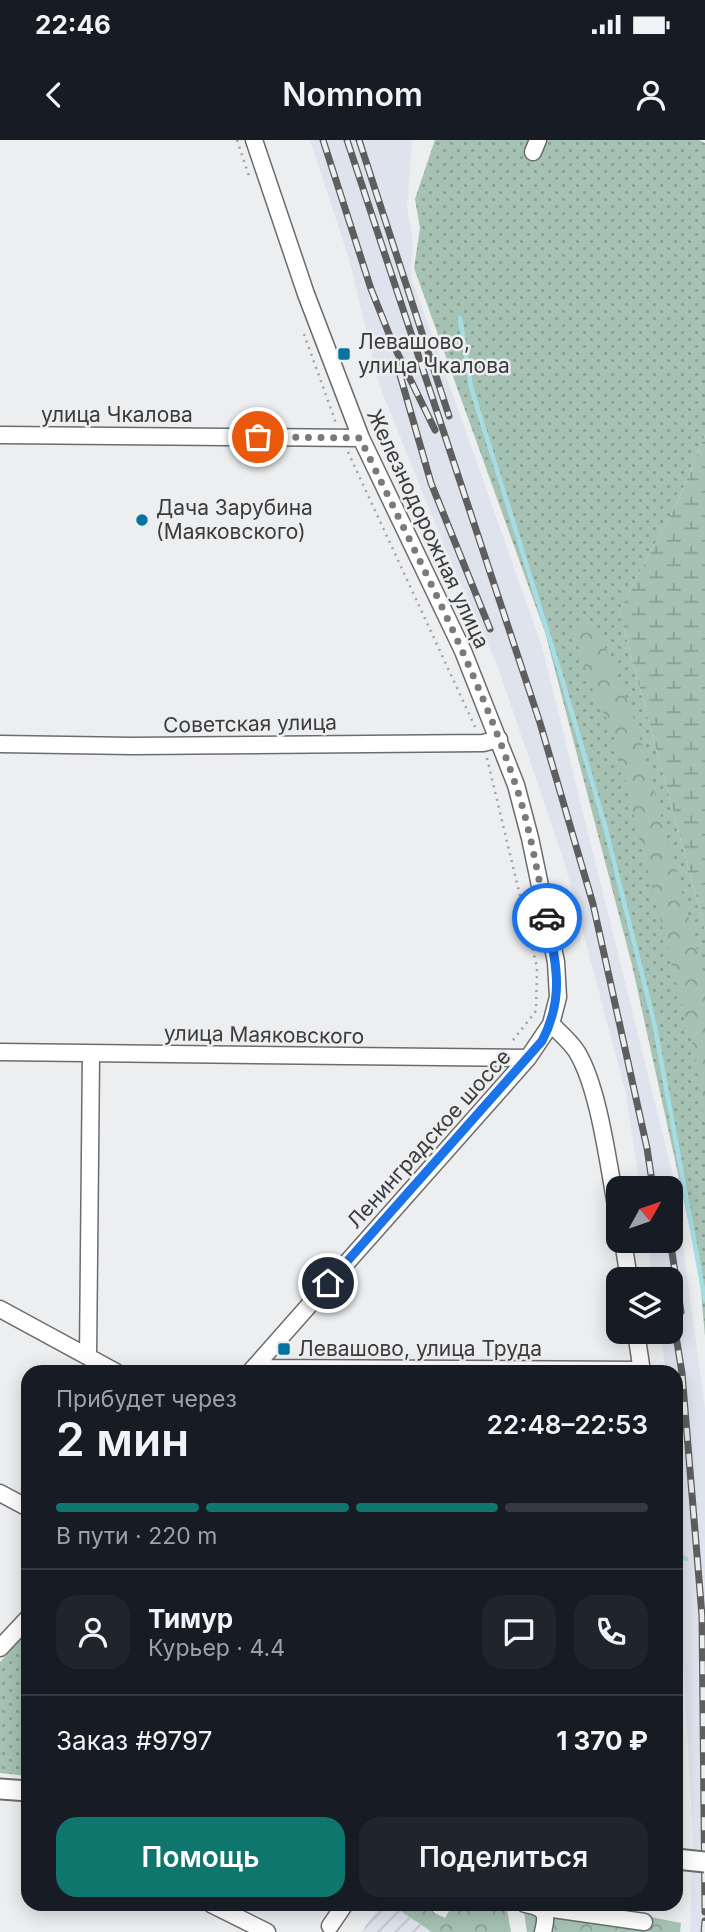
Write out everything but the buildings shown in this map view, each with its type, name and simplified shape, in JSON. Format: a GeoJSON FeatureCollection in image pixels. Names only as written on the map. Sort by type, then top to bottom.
{"type":"FeatureCollection","features":[{"type":"Feature","properties":{"kind":"main road"},"geometry":{"type":"LineString","coordinates":[[0,1789],[21,1790]]}},
{"type":"Feature","properties":{"kind":"main road"},"geometry":{"type":"LineString","coordinates":[[683,1859],[705,1861]]}},
{"type":"Feature","properties":{"kind":"street","name":"Железнодорожная улица"},"geometry":{"type":"LineString","coordinates":[[254,140],[360,438],[463,651],[516,785],[556,962],[558,997],[551,1024]]}},
{"type":"Feature","properties":{"kind":"street","name":"улица Чкалова"},"geometry":{"type":"LineString","coordinates":[[0,435],[360,438]]}},
{"type":"Feature","properties":{"kind":"street","name":"Советская улица"},"geometry":{"type":"LineString","coordinates":[[0,744],[133,746],[483,743],[499,739]]}},
{"type":"Feature","properties":{"kind":"street","name":"Ленинградское шоссе"},"geometry":{"type":"LineString","coordinates":[[256,1365],[528,1058],[551,1024]]}},
{"type":"Feature","properties":{"kind":"street"},"geometry":{"type":"LineString","coordinates":[[551,1024],[576,1051],[585,1069],[610,1176]]}},
{"type":"Feature","properties":{"kind":"street","name":"улица Маяковского"},"geometry":{"type":"LineString","coordinates":[[0,1052],[528,1058]]}},
{"type":"Feature","properties":{"kind":"street"},"geometry":{"type":"LineString","coordinates":[[88,1357],[91,1054]]}},
{"type":"Feature","properties":{"kind":"street"},"geometry":{"type":"LineString","coordinates":[[0,1309],[103,1365]]}},
{"type":"Feature","properties":{"kind":"street"},"geometry":{"type":"LineString","coordinates":[[638,1344],[641,1365]]}},
{"type":"Feature","properties":{"kind":"street"},"geometry":{"type":"LineString","coordinates":[[0,1493],[21,1504]]}},
{"type":"Feature","properties":{"kind":"street"},"geometry":{"type":"LineString","coordinates":[[0,1648],[21,1626]]}},
{"type":"Feature","properties":{"kind":"street"},"geometry":{"type":"LineString","coordinates":[[225,1911],[267,1932]]}},
{"type":"Feature","properties":{"kind":"street"},"geometry":{"type":"LineString","coordinates":[[340,1911],[328,1929],[347,1932]]}},
{"type":"Feature","properties":{"kind":"street"},"geometry":{"type":"LineString","coordinates":[[538,1911],[546,1920],[543,1932]]}},
{"type":"Feature","properties":{"kind":"street"},"geometry":{"type":"LineString","coordinates":[[572,1911],[644,1922]]}},
{"type":"Feature","properties":{"kind":"path"},"geometry":{"type":"LineString","coordinates":[[237,140],[250,180]]}},
{"type":"Feature","properties":{"kind":"path"},"geometry":{"type":"LineString","coordinates":[[300,324],[341,438],[483,743],[496,790],[537,967],[536,1011],[499,1058]]}},
{"type":"Feature","properties":{"kind":"shaded area"},"geometry":{"type":"Polygon","coordinates":[[[310,140],[412,140],[407,207],[413,241],[411,276],[542,647],[673,1176],[638,1176],[626,1094],[565,864],[498,667],[443,543],[380,387],[349,259],[310,140]]]}},
{"type":"Feature","properties":{"kind":"shaded area"},"geometry":{"type":"Polygon","coordinates":[[[683,1246],[705,1409],[705,1932],[690,1932],[693,1838],[683,1657],[683,1365],[665,1365],[662,1344],[683,1344],[683,1267],[651,1267],[649,1253],[683,1253],[683,1246]]]}},
{"type":"Feature","properties":{"kind":"shaded area"},"geometry":{"type":"Polygon","coordinates":[[[376,1911],[400,1911],[432,1932],[362,1932],[376,1911]]]}},
{"type":"Feature","properties":{"kind":"green space"},"geometry":{"type":"Polygon","coordinates":[[[435,140],[699,140],[705,143],[705,435],[678,501],[619,611],[705,930],[705,1336],[699,1269],[683,1196],[683,1176],[679,1176],[632,965],[545,632],[414,268],[420,228],[415,199],[435,140]]]}},
{"type":"Feature","properties":{"kind":"green space"},"geometry":{"type":"Polygon","coordinates":[[[705,435],[705,930],[619,611],[678,501],[705,435]]]}},
{"type":"Feature","properties":{"kind":"green space"},"geometry":{"type":"Polygon","coordinates":[[[580,621],[596,624],[635,720],[705,978],[705,1126],[695,1055],[617,741],[590,684],[575,636],[580,621]]]}},
{"type":"Feature","properties":{"kind":"green space"},"geometry":{"type":"Polygon","coordinates":[[[21,1639],[21,1775],[0,1773],[0,1662],[21,1639]]]}},
{"type":"Feature","properties":{"kind":"green space"},"geometry":{"type":"Polygon","coordinates":[[[400,1911],[433,1911],[445,1918],[449,1911],[507,1911],[511,1932],[432,1932],[400,1911]]]}},
{"type":"Feature","properties":{"kind":"green space"},"geometry":{"type":"Polygon","coordinates":[[[620,1911],[681,1923],[680,1932],[527,1932],[524,1912],[620,1911]]]}},
{"type":"Feature","properties":{"kind":"waterway"},"geometry":{"type":"LineString","coordinates":[[460,318],[471,387],[605,826],[654,1022],[705,1300]]}},
{"type":"Feature","properties":{"kind":"railway"},"geometry":{"type":"LineString","coordinates":[[323,140],[371,289],[393,344],[435,430]]}},
{"type":"Feature","properties":{"kind":"railway"},"geometry":{"type":"LineString","coordinates":[[347,140],[540,723],[593,904],[651,1176]]}},
{"type":"Feature","properties":{"kind":"railway"},"geometry":{"type":"LineString","coordinates":[[359,140],[449,416]]}},
{"type":"Feature","properties":{"kind":"railway"},"geometry":{"type":"LineString","coordinates":[[400,375],[431,483],[490,629]]}},
{"type":"Feature","properties":{"kind":"railway"},"geometry":{"type":"LineString","coordinates":[[672,1253],[674,1267]]}},
{"type":"Feature","properties":{"kind":"railway"},"geometry":{"type":"LineString","coordinates":[[677,1344],[681,1365]]}},
{"type":"Feature","properties":{"kind":"railway"},"geometry":{"type":"LineString","coordinates":[[683,1385],[702,1616],[705,1912]]}},
{"type":"Feature","properties":{"kind":"railway"},"geometry":{"type":"LineString","coordinates":[[704,1932],[705,1921]]}},
{"type":"Feature","properties":{"kind":"way so far"},"geometry":{"type":"LineString","coordinates":[[258,437],[360,438],[463,651],[499,739],[516,785],[547,918]]}},
{"type":"Feature","properties":{"kind":"place","name":"Левашово, улица Чкалова"},"geometry":{"type":"Point","coordinates":[344,354]}},
{"type":"Feature","properties":{"kind":"place","name":"Дача Зарубина (Маяковского)"},"geometry":{"type":"Point","coordinates":[142,520]}},
{"type":"Feature","properties":{"kind":"place","name":"Левашово, улица Труда"},"geometry":{"type":"Point","coordinates":[284,1349]}},
{"type":"Feature","properties":{"kind":"route"},"geometry":{"type":"LineString","coordinates":[[328,1283],[542,1041],[551,1024],[558,997],[556,962],[547,918]]}}]}
